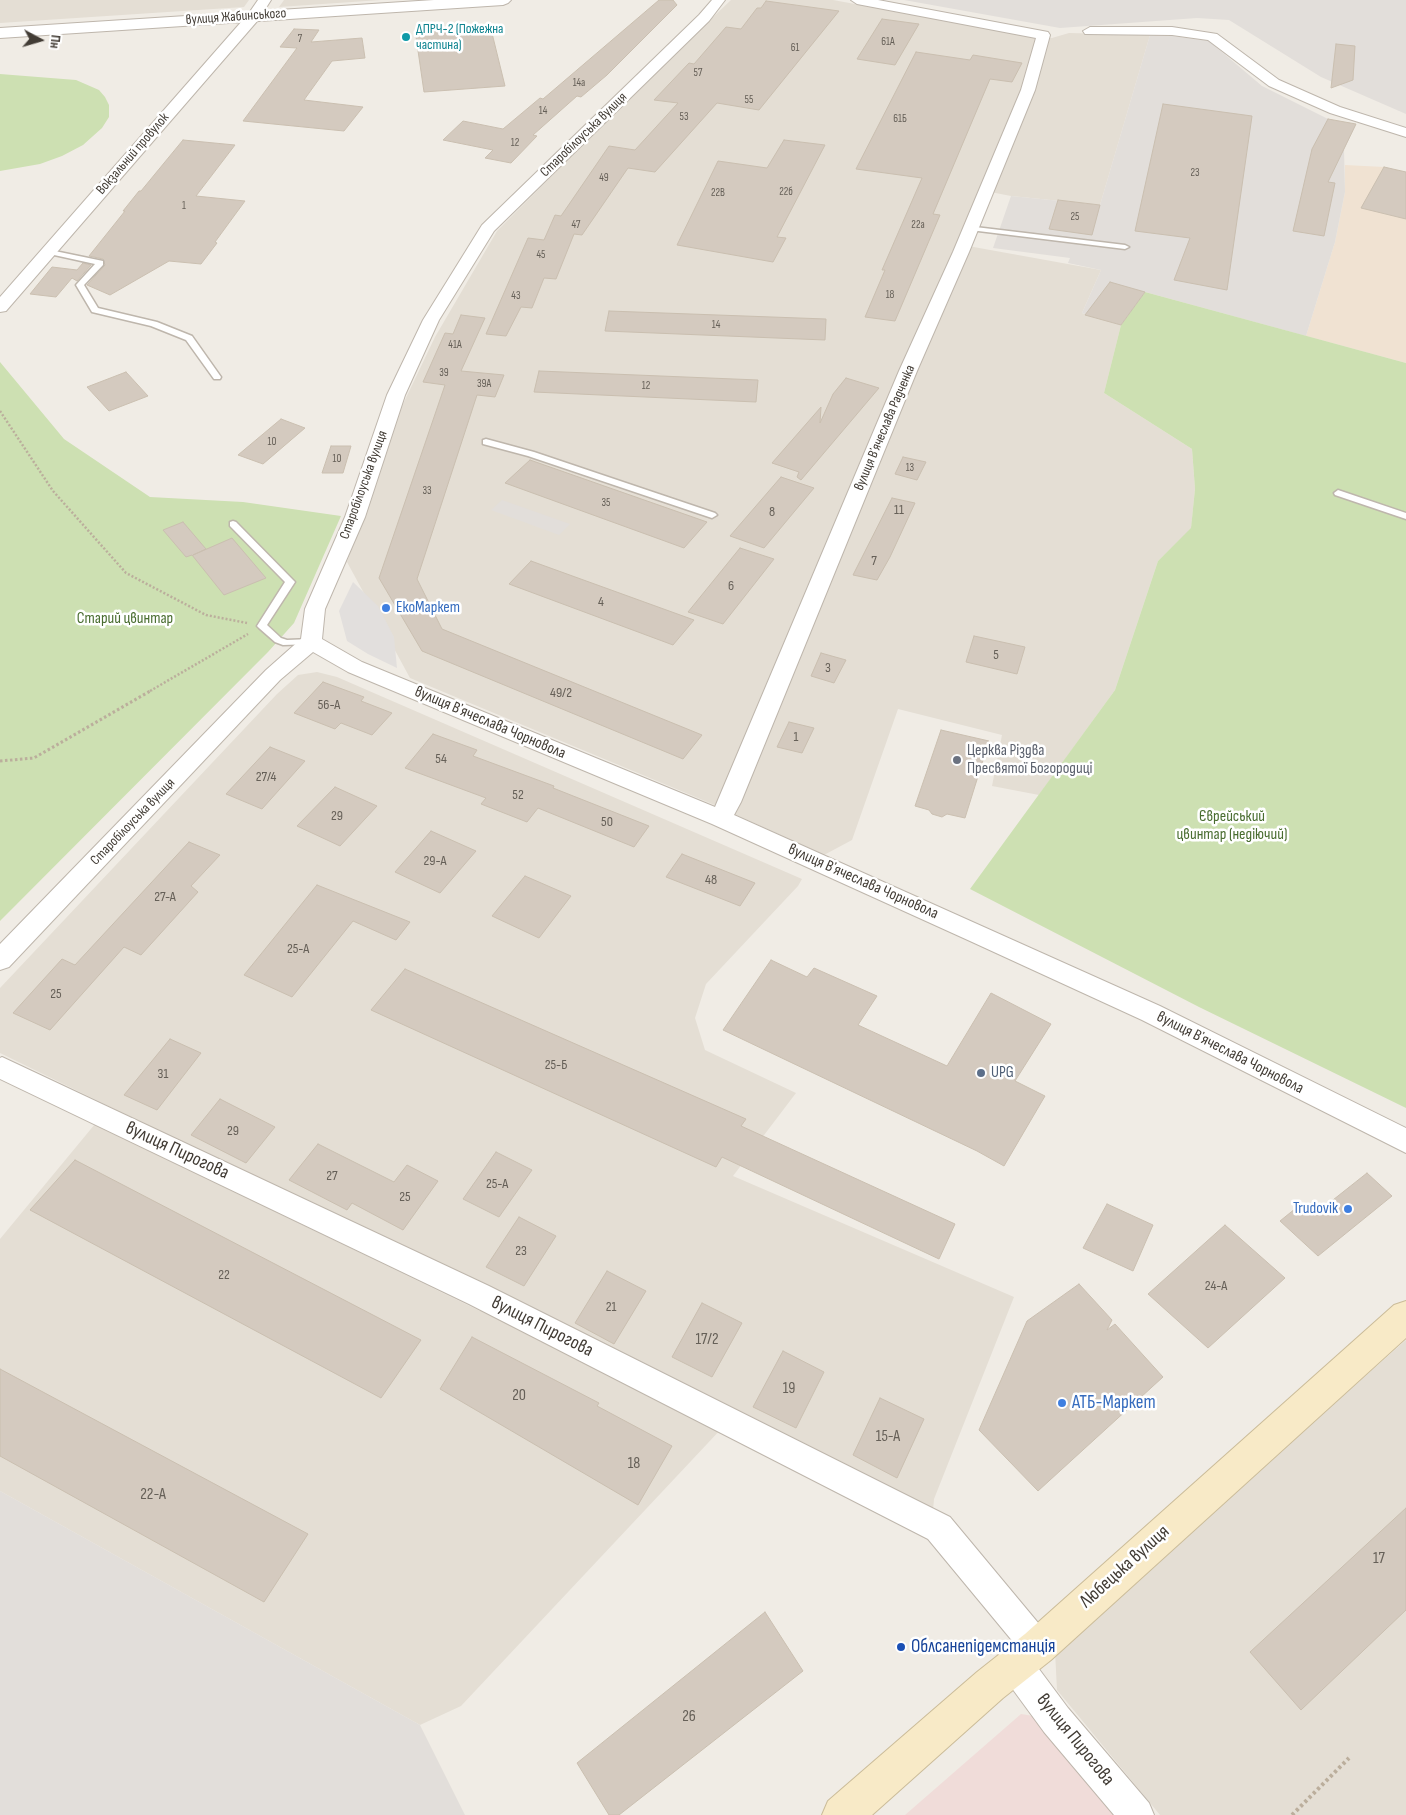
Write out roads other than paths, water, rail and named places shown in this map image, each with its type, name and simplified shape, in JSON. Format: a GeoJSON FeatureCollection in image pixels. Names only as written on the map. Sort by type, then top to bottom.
{"type":"FeatureCollection","features":[{"type":"Feature","properties":{"kind":"main road","name":"Любецька вулиця"},"geometry":{"type":"LineString","coordinates":[[842,1815],[1026,1655],[1406,1316]]}},
{"type":"Feature","properties":{"kind":"street","name":"Вокзальний провулок"},"geometry":{"type":"LineString","coordinates":[[0,307],[254,16],[265,0]]}},
{"type":"Feature","properties":{"kind":"street","name":"вулиця Жабинського"},"geometry":{"type":"LineString","coordinates":[[0,34],[502,0]]}},
{"type":"Feature","properties":{"kind":"street","name":"Старобілоуська вулиця"},"geometry":{"type":"LineString","coordinates":[[0,960],[273,675],[311,642],[315,609],[355,517],[396,395],[431,320],[488,228],[704,18],[719,0]]}},
{"type":"Feature","properties":{"kind":"street","name":"вулиця Вʼячеслава Радченка"},"geometry":{"type":"LineString","coordinates":[[720,818],[730,802],[904,380],[1028,90],[1043,34],[857,0]]}},
{"type":"Feature","properties":{"kind":"street"},"geometry":{"type":"LineString","coordinates":[[1090,31],[1172,31],[1212,37],[1274,83],[1335,110],[1406,133]]}},
{"type":"Feature","properties":{"kind":"street","name":"вулиця Вʼячеслава Чорновола"},"geometry":{"type":"LineString","coordinates":[[311,642],[355,667],[720,818],[1151,1013],[1406,1141]]}},
{"type":"Feature","properties":{"kind":"street","name":"вулиця Пирогова"},"geometry":{"type":"LineString","coordinates":[[2,1068],[479,1295],[938,1528],[1026,1655],[1056,1720],[1138,1815]]}},
{"type":"Feature","properties":{"kind":"lane"},"geometry":{"type":"LineString","coordinates":[[970,228],[1125,247]]}},
{"type":"Feature","properties":{"kind":"lane"},"geometry":{"type":"LineString","coordinates":[[48,252],[100,263],[80,286],[95,310],[154,324],[189,338],[217,377]]}},
{"type":"Feature","properties":{"kind":"lane"},"geometry":{"type":"LineString","coordinates":[[486,442],[532,454],[712,515]]}},
{"type":"Feature","properties":{"kind":"lane"},"geometry":{"type":"LineString","coordinates":[[1338,493],[1406,516]]}},
{"type":"Feature","properties":{"kind":"lane"},"geometry":{"type":"LineString","coordinates":[[233,524],[290,582],[262,626],[278,640],[286,644],[311,642]]}},
{"type":"Feature","properties":{"kind":"place","name":"ДПРЧ-2 (Пожежна частина)"},"geometry":{"type":"Point","coordinates":[406,37]}},
{"type":"Feature","properties":{"kind":"place","name":"ЕкоМаркет"},"geometry":{"type":"Point","coordinates":[386,608]}},
{"type":"Feature","properties":{"kind":"place","name":"Церква Різдва Пресвятої Богородиці"},"geometry":{"type":"Point","coordinates":[957,760]}},
{"type":"Feature","properties":{"kind":"place","name":"UPG"},"geometry":{"type":"Point","coordinates":[981,1073]}},
{"type":"Feature","properties":{"kind":"place","name":"Trudovik"},"geometry":{"type":"Point","coordinates":[1348,1209]}},
{"type":"Feature","properties":{"kind":"place","name":"АТБ-Маркет"},"geometry":{"type":"Point","coordinates":[1062,1403]}},
{"type":"Feature","properties":{"kind":"place","name":"Облсанепідемстанція"},"geometry":{"type":"Point","coordinates":[901,1647]}},
{"type":"Feature","properties":{"kind":"park label","name":"Старий цвинтар"},"geometry":{"type":"Point","coordinates":[125,619]}},
{"type":"Feature","properties":{"kind":"park label","name":"Єврейський цвинтар (недіючий)"},"geometry":{"type":"Point","coordinates":[1232,826]}}]}
